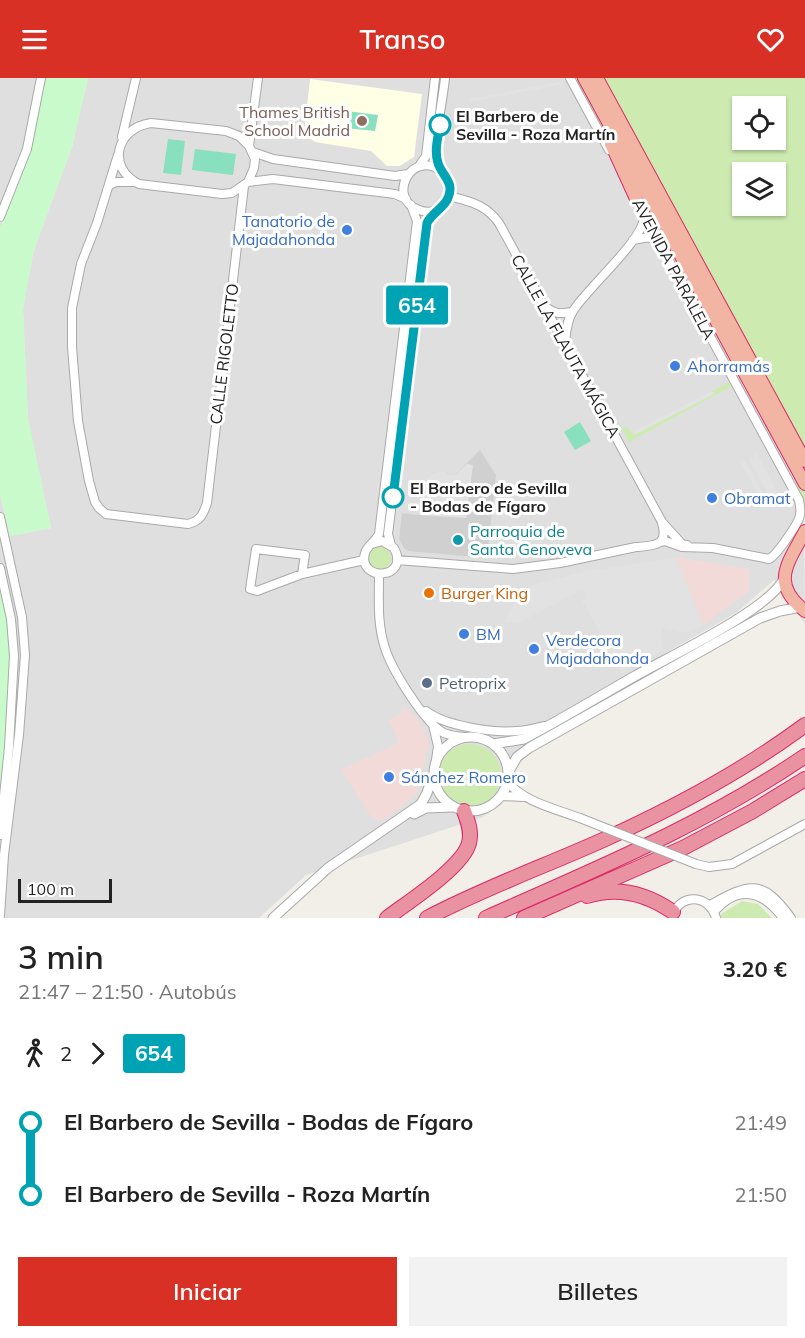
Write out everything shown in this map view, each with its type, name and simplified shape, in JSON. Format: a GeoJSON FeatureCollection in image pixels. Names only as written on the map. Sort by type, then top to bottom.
{"type":"FeatureCollection","features":[{"type":"Feature","properties":{"kind":"highway"},"geometry":{"type":"LineString","coordinates":[[582,78],[637,201]]}},
{"type":"Feature","properties":{"kind":"highway"},"geometry":{"type":"LineString","coordinates":[[582,78],[805,484]]}},
{"type":"Feature","properties":{"kind":"highway"},"geometry":{"type":"LineString","coordinates":[[597,78],[805,461]]}},
{"type":"Feature","properties":{"kind":"highway"},"geometry":{"type":"LineString","coordinates":[[803,609],[789,593],[784,579],[786,566],[805,531]]}},
{"type":"Feature","properties":{"kind":"highway"},"geometry":{"type":"LineString","coordinates":[[792,553],[805,544]]}},
{"type":"Feature","properties":{"kind":"highway"},"geometry":{"type":"LineString","coordinates":[[427,918],[659,814],[762,755],[805,725]]}},
{"type":"Feature","properties":{"kind":"highway"},"geometry":{"type":"LineString","coordinates":[[486,918],[674,834],[725,807],[805,756]]}},
{"type":"Feature","properties":{"kind":"highway"},"geometry":{"type":"LineString","coordinates":[[524,918],[683,848],[753,811],[805,779]]}},
{"type":"Feature","properties":{"kind":"highway"},"geometry":{"type":"LineString","coordinates":[[387,918],[454,866],[464,855],[470,838],[469,824],[458,809]]}},
{"type":"Feature","properties":{"kind":"highway"},"geometry":{"type":"LineString","coordinates":[[528,918],[594,894],[613,891],[628,892],[649,898],[673,915]]}},
{"type":"Feature","properties":{"kind":"street"},"geometry":{"type":"LineString","coordinates":[[0,217],[27,149],[41,78]]}},
{"type":"Feature","properties":{"kind":"street"},"geometry":{"type":"LineString","coordinates":[[110,185],[130,111],[136,78]]}},
{"type":"Feature","properties":{"kind":"street"},"geometry":{"type":"LineString","coordinates":[[251,149],[258,78]]}},
{"type":"Feature","properties":{"kind":"street"},"geometry":{"type":"LineString","coordinates":[[130,111],[132,120],[141,124],[151,123],[226,131],[239,136],[251,149],[273,159],[395,176],[408,174],[419,166],[426,156],[435,78]]}},
{"type":"Feature","properties":{"kind":"street"},"geometry":{"type":"LineString","coordinates":[[408,174],[403,187],[417,221],[378,534],[366,551],[364,560],[369,570],[379,574],[389,573],[397,560],[388,534],[427,223],[449,196],[450,183],[438,164],[436,149],[446,78]]}},
{"type":"Feature","properties":{"kind":"street","name":"AVENIDA PARALELA"},"geometry":{"type":"LineString","coordinates":[[570,78],[799,500],[801,513],[797,525],[786,537],[776,556],[769,559],[713,548],[691,547]]}},
{"type":"Feature","properties":{"kind":"street"},"geometry":{"type":"LineString","coordinates":[[120,144],[127,134],[141,124]]}},
{"type":"Feature","properties":{"kind":"street"},"geometry":{"type":"LineString","coordinates":[[239,136],[248,134],[252,126]]}},
{"type":"Feature","properties":{"kind":"street","name":"CALLE RIGOLETTO"},"geometry":{"type":"LineString","coordinates":[[110,185],[81,264],[72,308],[72,347],[78,421],[89,481],[99,508],[106,514],[188,524],[197,520],[204,513],[207,503],[242,203],[246,184],[254,168],[251,149]]}},
{"type":"Feature","properties":{"kind":"street"},"geometry":{"type":"LineString","coordinates":[[118,155],[126,175],[134,182]]}},
{"type":"Feature","properties":{"kind":"street"},"geometry":{"type":"LineString","coordinates":[[419,166],[432,165],[443,172]]}},
{"type":"Feature","properties":{"kind":"street"},"geometry":{"type":"LineString","coordinates":[[110,185],[122,181],[222,194],[232,193],[246,184],[273,179],[395,194],[423,211],[437,210]]}},
{"type":"Feature","properties":{"kind":"street"},"geometry":{"type":"LineString","coordinates":[[232,193],[240,197],[242,203]]}},
{"type":"Feature","properties":{"kind":"street","name":"CALLE LA FLAUTA MÁGICA"},"geometry":{"type":"LineString","coordinates":[[449,196],[475,203],[490,212],[499,223],[662,522],[682,544],[691,547]]}},
{"type":"Feature","properties":{"kind":"street"},"geometry":{"type":"LineString","coordinates":[[565,343],[566,328],[572,312],[633,240],[643,226],[644,215]]}},
{"type":"Feature","properties":{"kind":"street"},"geometry":{"type":"LineString","coordinates":[[633,240],[649,237],[660,245]]}},
{"type":"Feature","properties":{"kind":"street"},"geometry":{"type":"LineString","coordinates":[[544,305],[552,312],[562,314],[572,312]]}},
{"type":"Feature","properties":{"kind":"street"},"geometry":{"type":"LineString","coordinates":[[0,517],[22,617],[25,655],[0,835]]}},
{"type":"Feature","properties":{"kind":"street"},"geometry":{"type":"LineString","coordinates":[[660,542],[664,529],[662,522]]}},
{"type":"Feature","properties":{"kind":"street"},"geometry":{"type":"LineString","coordinates":[[372,544],[382,541],[391,545]]}},
{"type":"Feature","properties":{"kind":"street"},"geometry":{"type":"LineString","coordinates":[[397,560],[513,569],[535,567],[636,547],[652,547],[665,541],[682,547],[691,547]]}},
{"type":"Feature","properties":{"kind":"street"},"geometry":{"type":"LineString","coordinates":[[302,574],[305,555],[256,549],[250,589],[257,591],[302,574],[364,560]]}},
{"type":"Feature","properties":{"kind":"street"},"geometry":{"type":"LineString","coordinates":[[0,568],[11,619],[14,656],[14,735],[0,916]]}},
{"type":"Feature","properties":{"kind":"street"},"geometry":{"type":"LineString","coordinates":[[273,918],[328,868],[422,804],[428,794],[436,760],[438,737],[432,723],[396,671],[385,648],[379,622],[379,574]]}},
{"type":"Feature","properties":{"kind":"street"},"geometry":{"type":"LineString","coordinates":[[493,744],[524,739],[549,725],[748,612],[776,590],[784,579]]}},
{"type":"Feature","properties":{"kind":"street"},"geometry":{"type":"LineString","coordinates":[[401,819],[426,808],[474,812],[485,809],[501,796],[517,757],[529,748],[759,618],[780,611],[803,609]]}},
{"type":"Feature","properties":{"kind":"street"},"geometry":{"type":"LineString","coordinates":[[416,702],[434,717],[448,723],[509,732],[549,725]]}},
{"type":"Feature","properties":{"kind":"street"},"geometry":{"type":"LineString","coordinates":[[432,723],[451,736],[474,737],[493,744],[501,752],[506,762],[512,788],[526,797],[696,864],[715,867],[732,864],[805,824]]}},
{"type":"Feature","properties":{"kind":"street"},"geometry":{"type":"LineString","coordinates":[[0,735],[14,735]]}},
{"type":"Feature","properties":{"kind":"street"},"geometry":{"type":"LineString","coordinates":[[436,760],[442,749],[452,741],[464,737]]}},
{"type":"Feature","properties":{"kind":"street"},"geometry":{"type":"LineString","coordinates":[[433,772],[434,782],[444,801],[458,809]]}},
{"type":"Feature","properties":{"kind":"street"},"geometry":{"type":"LineString","coordinates":[[501,796],[526,797]]}},
{"type":"Feature","properties":{"kind":"street"},"geometry":{"type":"LineString","coordinates":[[713,911],[737,890],[752,888],[763,890],[773,897],[791,918]]}},
{"type":"Feature","properties":{"kind":"street"},"geometry":{"type":"LineString","coordinates":[[713,911],[730,899],[748,894],[760,896],[770,902],[783,918]]}},
{"type":"Feature","properties":{"kind":"street"},"geometry":{"type":"LineString","coordinates":[[673,915],[683,901],[690,899],[704,901],[713,911]]}},
{"type":"Feature","properties":{"kind":"shaded area"},"geometry":{"type":"Polygon","coordinates":[[[0,78],[43,78],[35,126],[21,177],[0,228],[0,78]]]}},
{"type":"Feature","properties":{"kind":"shaded area"},"geometry":{"type":"Polygon","coordinates":[[[88,78],[575,78],[666,247],[736,369],[804,500],[805,624],[774,580],[736,613],[551,718],[513,771],[499,805],[483,817],[306,875],[259,918],[0,918],[0,494],[10,536],[51,528],[28,421],[23,309],[34,250],[72,147],[88,78]]]}},
{"type":"Feature","properties":{"kind":"shaded area","name":"Thames British School Madrid"},"geometry":{"type":"Polygon","coordinates":[[[310,79],[422,94],[414,157],[400,166],[387,166],[371,151],[315,142],[309,138],[305,124],[310,79]]]}},
{"type":"Feature","properties":{"kind":"shaded area"},"geometry":{"type":"Polygon","coordinates":[[[564,81],[565,84],[470,102],[470,99],[564,81]]]}},
{"type":"Feature","properties":{"kind":"shaded area"},"geometry":{"type":"Polygon","coordinates":[[[712,391],[714,394],[634,435],[632,432],[712,391]]]}},
{"type":"Feature","properties":{"kind":"shaded area"},"geometry":{"type":"Polygon","coordinates":[[[480,450],[496,475],[487,558],[408,551],[399,539],[402,513],[419,515],[420,494],[426,479],[443,470],[451,476],[451,474],[455,475],[480,450]]]}},
{"type":"Feature","properties":{"kind":"shaded area"},"geometry":{"type":"Polygon","coordinates":[[[757,454],[782,501],[774,505],[749,459],[757,454]]]}},
{"type":"Feature","properties":{"kind":"shaded area"},"geometry":{"type":"Polygon","coordinates":[[[745,461],[770,507],[766,509],[741,463],[745,461]]]}},
{"type":"Feature","properties":{"kind":"shaded area"},"geometry":{"type":"Polygon","coordinates":[[[467,464],[473,465],[466,518],[419,515],[420,494],[426,479],[443,470],[451,476],[451,474],[455,475],[467,464]]]}},
{"type":"Feature","properties":{"kind":"shaded area"},"geometry":{"type":"Polygon","coordinates":[[[676,557],[749,569],[749,591],[703,625],[676,557]]]}},
{"type":"Feature","properties":{"kind":"shaded area"},"geometry":{"type":"Polygon","coordinates":[[[676,557],[703,625],[688,632],[664,628],[660,635],[663,650],[622,673],[582,600],[586,598],[582,590],[520,622],[505,622],[522,588],[582,572],[676,557]]]}},
{"type":"Feature","properties":{"kind":"shaded area"},"geometry":{"type":"Polygon","coordinates":[[[404,708],[417,717],[429,742],[420,786],[416,794],[402,807],[384,819],[377,820],[370,815],[341,770],[400,742],[388,720],[400,715],[404,708]]]}},
{"type":"Feature","properties":{"kind":"green space"},"geometry":{"type":"Polygon","coordinates":[[[43,78],[88,78],[72,147],[34,250],[23,309],[28,418],[51,528],[10,536],[0,494],[0,228],[21,177],[35,126],[43,78]]]}},
{"type":"Feature","properties":{"kind":"green space"},"geometry":{"type":"Polygon","coordinates":[[[575,78],[805,78],[805,505],[795,480],[736,369],[666,247],[575,78]]]}},
{"type":"Feature","properties":{"kind":"green space"},"geometry":{"type":"Polygon","coordinates":[[[347,111],[378,115],[375,131],[345,128],[347,111]]]}},
{"type":"Feature","properties":{"kind":"green space"},"geometry":{"type":"Polygon","coordinates":[[[168,139],[185,141],[181,175],[163,173],[168,139]]]}},
{"type":"Feature","properties":{"kind":"green space"},"geometry":{"type":"Polygon","coordinates":[[[195,149],[236,154],[233,175],[192,170],[195,149]]]}},
{"type":"Feature","properties":{"kind":"green space"},"geometry":{"type":"Polygon","coordinates":[[[730,382],[732,386],[629,442],[618,422],[634,435],[714,394],[712,391],[730,382]]]}},
{"type":"Feature","properties":{"kind":"green space"},"geometry":{"type":"Polygon","coordinates":[[[580,422],[591,441],[575,450],[564,432],[580,422]]]}},
{"type":"Feature","properties":{"kind":"green space"},"geometry":{"type":"Polygon","coordinates":[[[380,547],[388,550],[391,558],[388,566],[380,569],[372,566],[369,558],[372,550],[380,547]]]}},
{"type":"Feature","properties":{"kind":"green space"},"geometry":{"type":"Polygon","coordinates":[[[0,583],[9,624],[11,656],[0,814],[0,583]]]}},
{"type":"Feature","properties":{"kind":"green space"},"geometry":{"type":"Polygon","coordinates":[[[470,744],[482,746],[492,753],[499,763],[501,775],[499,787],[492,797],[482,804],[470,806],[458,804],[448,797],[441,787],[439,775],[441,763],[448,753],[458,746],[470,744]]]}},
{"type":"Feature","properties":{"kind":"green space"},"geometry":{"type":"Polygon","coordinates":[[[742,901],[758,904],[772,918],[721,918],[721,914],[742,901]]]}},
{"type":"Feature","properties":{"kind":"bus line","name":"654"},"geometry":{"type":"LineString","coordinates":[[393,497],[427,223],[446,202],[450,190],[450,183],[438,164],[436,149],[440,125]]}},
{"type":"Feature","properties":{"kind":"place","name":"Thames British School Madrid"},"geometry":{"type":"Point","coordinates":[362,121]}},
{"type":"Feature","properties":{"kind":"place","name":"El Barbero de Sevilla - Roza Martín"},"geometry":{"type":"Point","coordinates":[440,125]}},
{"type":"Feature","properties":{"kind":"place","name":"Tanatorio de Majadahonda"},"geometry":{"type":"Point","coordinates":[347,230]}},
{"type":"Feature","properties":{"kind":"place","name":"Ahorramás"},"geometry":{"type":"Point","coordinates":[675,366]}},
{"type":"Feature","properties":{"kind":"place","name":"El Barbero de Sevilla - Bodas de Fígaro"},"geometry":{"type":"Point","coordinates":[393,497]}},
{"type":"Feature","properties":{"kind":"place","name":"Obramat"},"geometry":{"type":"Point","coordinates":[712,498]}},
{"type":"Feature","properties":{"kind":"place","name":"Parroquia de Santa Genoveva"},"geometry":{"type":"Point","coordinates":[458,540]}},
{"type":"Feature","properties":{"kind":"place","name":"Burger King"},"geometry":{"type":"Point","coordinates":[429,593]}},
{"type":"Feature","properties":{"kind":"place","name":"BM"},"geometry":{"type":"Point","coordinates":[464,634]}},
{"type":"Feature","properties":{"kind":"place","name":"Verdecora Majadahonda"},"geometry":{"type":"Point","coordinates":[534,649]}},
{"type":"Feature","properties":{"kind":"place","name":"Petroprix"},"geometry":{"type":"Point","coordinates":[427,683]}},
{"type":"Feature","properties":{"kind":"place","name":"Sánchez Romero"},"geometry":{"type":"Point","coordinates":[389,777]}}]}
